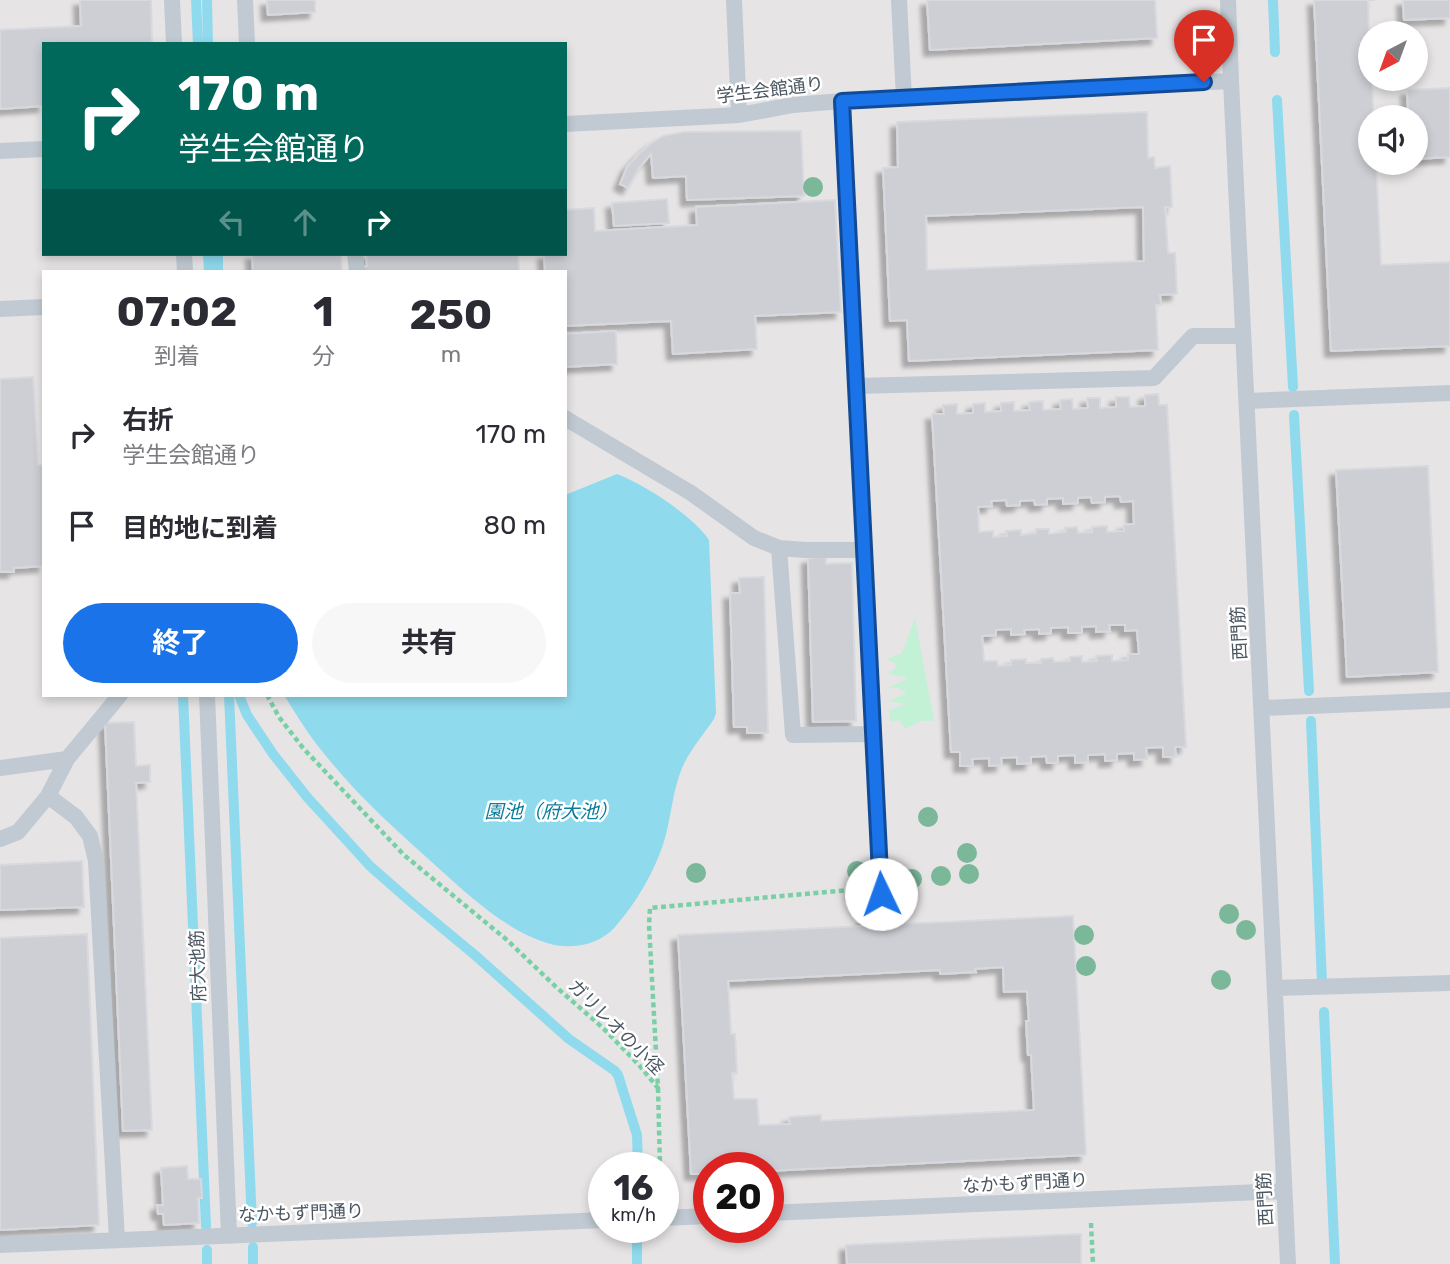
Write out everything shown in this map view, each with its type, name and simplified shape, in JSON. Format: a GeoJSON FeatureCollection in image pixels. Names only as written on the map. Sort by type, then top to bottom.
{"type":"FeatureCollection","features":[{"type":"Feature","properties":{"kind":"lane"},"geometry":{"type":"LineString","coordinates":[[172,0],[174,42]]}},
{"type":"Feature","properties":{"kind":"lane"},"geometry":{"type":"LineString","coordinates":[[245,0],[247,42]]}},
{"type":"Feature","properties":{"kind":"lane"},"geometry":{"type":"LineString","coordinates":[[734,0],[739,115]]}},
{"type":"Feature","properties":{"kind":"lane"},"geometry":{"type":"LineString","coordinates":[[900,0],[904,98]]}},
{"type":"Feature","properties":{"kind":"lane","name":"西門筋"},"geometry":{"type":"LineString","coordinates":[[1228,0],[1288,1264]]}},
{"type":"Feature","properties":{"kind":"lane","name":"学生会館通り"},"geometry":{"type":"LineString","coordinates":[[567,124],[739,115],[793,105],[842,101],[1231,81]]}},
{"type":"Feature","properties":{"kind":"lane"},"geometry":{"type":"LineString","coordinates":[[842,101],[881,890]]}},
{"type":"Feature","properties":{"kind":"lane"},"geometry":{"type":"LineString","coordinates":[[0,151],[42,149]]}},
{"type":"Feature","properties":{"kind":"lane"},"geometry":{"type":"LineString","coordinates":[[0,309],[42,307]]}},
{"type":"Feature","properties":{"kind":"lane"},"geometry":{"type":"LineString","coordinates":[[856,386],[1154,378],[1193,336],[1243,336]]}},
{"type":"Feature","properties":{"kind":"lane"},"geometry":{"type":"LineString","coordinates":[[1247,401],[1450,393]]}},
{"type":"Feature","properties":{"kind":"lane"},"geometry":{"type":"LineString","coordinates":[[567,419],[691,493],[754,538],[779,548],[864,550]]}},
{"type":"Feature","properties":{"kind":"lane"},"geometry":{"type":"LineString","coordinates":[[779,548],[793,735],[873,734]]}},
{"type":"Feature","properties":{"kind":"lane"},"geometry":{"type":"LineString","coordinates":[[0,839],[18,832],[48,796],[67,759],[118,697]]}},
{"type":"Feature","properties":{"kind":"lane","name":"府大池筋"},"geometry":{"type":"LineString","coordinates":[[206,697],[229,1236]]}},
{"type":"Feature","properties":{"kind":"lane"},"geometry":{"type":"LineString","coordinates":[[1262,708],[1450,701]]}},
{"type":"Feature","properties":{"kind":"lane"},"geometry":{"type":"LineString","coordinates":[[0,768],[67,759]]}},
{"type":"Feature","properties":{"kind":"lane"},"geometry":{"type":"LineString","coordinates":[[48,796],[76,817],[90,836],[96,862],[117,1240]]}},
{"type":"Feature","properties":{"kind":"lane"},"geometry":{"type":"LineString","coordinates":[[1275,988],[1450,983]]}},
{"type":"Feature","properties":{"kind":"lane","name":"なかもず門通り"},"geometry":{"type":"LineString","coordinates":[[784,1212],[1284,1191]]}},
{"type":"Feature","properties":{"kind":"lane","name":"なかもず門通り"},"geometry":{"type":"LineString","coordinates":[[0,1245],[588,1221]]}},
{"type":"Feature","properties":{"kind":"path","name":"ガリレオの小径"},"geometry":{"type":"LineString","coordinates":[[268,697],[279,718],[303,748],[404,855],[507,940],[603,1028],[657,1088]]}},
{"type":"Feature","properties":{"kind":"path","name":"ガリレオの小径"},"geometry":{"type":"LineString","coordinates":[[657,1088],[650,908],[881,890]]}},
{"type":"Feature","properties":{"kind":"path"},"geometry":{"type":"LineString","coordinates":[[657,1088],[659,1152]]}},
{"type":"Feature","properties":{"kind":"path"},"geometry":{"type":"LineString","coordinates":[[1090,1199],[1093,1264]]}},
{"type":"Feature","properties":{"kind":"shaded area"},"geometry":{"type":"Polygon","coordinates":[[[0,0],[1450,0],[1450,1264],[0,1264],[0,0]]]}},
{"type":"Feature","properties":{"kind":"green space"},"geometry":{"type":"Polygon","coordinates":[[[915,618],[934,721],[921,721],[905,729],[899,720],[891,722],[889,710],[906,704],[888,701],[907,693],[896,687],[887,689],[908,678],[888,674],[898,666],[887,659],[902,653],[915,618]]]}},
{"type":"Feature","properties":{"kind":"water","name":"園池（府大池）"},"geometry":{"type":"Polygon","coordinates":[[[617,474],[641,485],[667,502],[709,540],[716,713],[682,768],[663,845],[637,898],[608,933],[592,942],[574,946],[556,945],[531,937],[501,920],[473,899],[406,839],[338,771],[309,734],[285,697],[567,697],[567,494],[617,474]]]}},
{"type":"Feature","properties":{"kind":"building"},"geometry":{"type":"Polygon","coordinates":[[[80,0],[151,0],[152,42],[42,42],[42,106],[0,109],[0,30],[81,26],[80,0]]]}},
{"type":"Feature","properties":{"kind":"building"},"geometry":{"type":"Polygon","coordinates":[[[267,0],[315,0],[315,12],[268,15],[267,0]]]}},
{"type":"Feature","properties":{"kind":"building"},"geometry":{"type":"Polygon","coordinates":[[[927,0],[1155,0],[1157,38],[930,50],[927,0]]]}},
{"type":"Feature","properties":{"kind":"building"},"geometry":{"type":"Polygon","coordinates":[[[1314,0],[1368,0],[1369,21],[1358,21],[1358,91],[1372,91],[1373,105],[1358,105],[1358,175],[1377,175],[1381,265],[1450,262],[1450,346],[1331,351],[1314,0]]]}},
{"type":"Feature","properties":{"kind":"building"},"geometry":{"type":"Polygon","coordinates":[[[1403,0],[1450,0],[1450,18],[1404,20],[1403,0]]]}},
{"type":"Feature","properties":{"kind":"building"},"geometry":{"type":"Polygon","coordinates":[[[1450,88],[1450,157],[1428,158],[1428,105],[1408,105],[1407,91],[1450,88]]]}},
{"type":"Feature","properties":{"kind":"building"},"geometry":{"type":"Polygon","coordinates":[[[1147,112],[1148,158],[1154,157],[1155,168],[1170,166],[1172,207],[1165,207],[1168,253],[1175,253],[1177,294],[1160,295],[1161,305],[1156,305],[1158,350],[909,361],[907,320],[890,321],[883,168],[898,167],[897,122],[1147,112]],[[1143,207],[926,216],[927,270],[1144,261],[1143,207]]]}},
{"type":"Feature","properties":{"kind":"building"},"geometry":{"type":"Polygon","coordinates":[[[801,131],[804,196],[687,200],[686,176],[653,178],[651,154],[628,188],[620,184],[627,167],[650,144],[663,136],[684,132],[801,131]]]}},
{"type":"Feature","properties":{"kind":"building"},"geometry":{"type":"Polygon","coordinates":[[[667,199],[669,223],[614,226],[612,203],[667,199]]]}},
{"type":"Feature","properties":{"kind":"building"},"geometry":{"type":"Polygon","coordinates":[[[835,200],[841,312],[755,316],[757,349],[673,354],[671,321],[567,326],[567,270],[545,270],[544,256],[567,256],[567,210],[594,208],[595,231],[697,225],[696,207],[835,200]]]}},
{"type":"Feature","properties":{"kind":"building"},"geometry":{"type":"Polygon","coordinates":[[[252,256],[341,256],[342,270],[253,270],[252,256]]]}},
{"type":"Feature","properties":{"kind":"building"},"geometry":{"type":"Polygon","coordinates":[[[366,256],[518,256],[519,270],[362,270],[361,266],[367,266],[366,256]]]}},
{"type":"Feature","properties":{"kind":"building"},"geometry":{"type":"Polygon","coordinates":[[[616,331],[617,364],[567,367],[567,334],[616,331]]]}},
{"type":"Feature","properties":{"kind":"building"},"geometry":{"type":"Polygon","coordinates":[[[33,377],[38,465],[42,465],[42,566],[14,568],[14,572],[0,572],[0,379],[33,377]]]}},
{"type":"Feature","properties":{"kind":"building"},"geometry":{"type":"Polygon","coordinates":[[[1158,394],[1159,405],[1167,405],[1186,747],[1175,747],[1176,757],[1163,757],[1163,747],[1146,748],[1147,759],[1134,760],[1134,753],[1117,754],[1117,760],[1105,761],[1105,754],[1088,755],[1088,762],[1075,763],[1075,755],[1058,756],[1058,763],[1047,763],[1046,756],[1031,757],[1031,763],[1017,764],[1017,757],[1001,758],[1002,765],[989,766],[989,758],[972,759],[973,766],[960,766],[960,752],[951,752],[932,414],[944,414],[943,405],[957,404],[957,414],[973,413],[973,404],[985,403],[985,412],[1001,411],[1001,403],[1014,402],[1014,411],[1030,410],[1029,402],[1043,401],[1043,410],[1061,409],[1060,400],[1072,399],[1073,409],[1088,408],[1087,398],[1100,398],[1100,408],[1116,407],[1116,397],[1129,397],[1130,407],[1145,406],[1145,395],[1158,394]],[[1120,496],[1105,497],[1105,502],[1092,503],[1091,497],[1078,498],[1078,503],[1063,504],[1063,498],[1047,499],[1047,504],[1035,505],[1034,500],[1007,506],[1006,500],[991,501],[992,506],[978,507],[979,532],[993,531],[993,537],[1007,536],[1006,531],[1021,530],[1021,535],[1036,533],[1036,529],[1049,529],[1049,534],[1066,532],[1065,528],[1077,527],[1078,533],[1092,532],[1092,527],[1107,526],[1107,532],[1124,531],[1124,525],[1134,524],[1133,501],[1121,502],[1120,496]],[[1109,625],[1110,631],[1096,632],[1096,626],[1082,627],[1082,633],[1068,633],[1068,627],[1051,628],[1051,633],[1039,634],[1039,629],[1024,630],[1025,634],[1011,635],[1011,629],[996,630],[996,635],[982,636],[984,661],[997,661],[998,666],[1011,665],[1011,660],[1026,659],[1026,663],[1041,663],[1041,659],[1070,661],[1070,657],[1082,656],[1082,662],[1097,661],[1096,656],[1112,655],[1112,661],[1128,660],[1128,654],[1139,654],[1137,630],[1125,631],[1125,625],[1109,625]]]}},
{"type":"Feature","properties":{"kind":"building"},"geometry":{"type":"Polygon","coordinates":[[[1428,466],[1438,672],[1347,677],[1336,470],[1428,466]]]}},
{"type":"Feature","properties":{"kind":"building"},"geometry":{"type":"Polygon","coordinates":[[[826,557],[826,564],[852,563],[856,721],[813,722],[808,558],[826,557]]]}},
{"type":"Feature","properties":{"kind":"building"},"geometry":{"type":"Polygon","coordinates":[[[764,577],[768,733],[747,733],[747,727],[734,727],[730,593],[740,593],[739,578],[764,577]]]}},
{"type":"Feature","properties":{"kind":"building"},"geometry":{"type":"Polygon","coordinates":[[[134,722],[136,766],[150,765],[150,782],[136,783],[152,1130],[123,1131],[105,723],[134,722]]]}},
{"type":"Feature","properties":{"kind":"building"},"geometry":{"type":"Polygon","coordinates":[[[82,861],[84,907],[0,910],[0,865],[82,861]]]}},
{"type":"Feature","properties":{"kind":"building"},"geometry":{"type":"Polygon","coordinates":[[[1073,916],[1086,1155],[784,1170],[784,1152],[693,1152],[691,1174],[678,935],[862,926],[862,919],[904,917],[904,924],[1073,916]],[[1003,967],[940,974],[940,970],[728,981],[731,1034],[735,1034],[737,1073],[732,1073],[734,1099],[757,1099],[759,1125],[790,1124],[789,1117],[821,1115],[821,1121],[1034,1110],[1026,1021],[1029,1021],[1027,991],[1004,992],[1003,967]]]}},
{"type":"Feature","properties":{"kind":"building"},"geometry":{"type":"Polygon","coordinates":[[[87,934],[99,1225],[0,1230],[0,938],[87,934]]]}},
{"type":"Feature","properties":{"kind":"building"},"geometry":{"type":"Polygon","coordinates":[[[187,1166],[188,1179],[201,1179],[202,1198],[198,1198],[199,1223],[164,1225],[163,1214],[158,1214],[157,1205],[163,1205],[161,1168],[187,1166]]]}},
{"type":"Feature","properties":{"kind":"building"},"geometry":{"type":"Polygon","coordinates":[[[1081,1234],[1081,1264],[847,1264],[846,1245],[1081,1234]]]}},
{"type":"Feature","properties":{"kind":"waterway"},"geometry":{"type":"LineString","coordinates":[[196,0],[198,42]]}},
{"type":"Feature","properties":{"kind":"waterway"},"geometry":{"type":"LineString","coordinates":[[207,0],[208,42]]}},
{"type":"Feature","properties":{"kind":"waterway"},"geometry":{"type":"LineString","coordinates":[[1273,0],[1275,52]]}},
{"type":"Feature","properties":{"kind":"waterway"},"geometry":{"type":"LineString","coordinates":[[1277,100],[1293,387]]}},
{"type":"Feature","properties":{"kind":"waterway"},"geometry":{"type":"LineString","coordinates":[[208,256],[209,270]]}},
{"type":"Feature","properties":{"kind":"waterway"},"geometry":{"type":"LineString","coordinates":[[218,256],[218,270]]}},
{"type":"Feature","properties":{"kind":"waterway"},"geometry":{"type":"LineString","coordinates":[[1294,415],[1309,691]]}},
{"type":"Feature","properties":{"kind":"waterway"},"geometry":{"type":"LineString","coordinates":[[183,697],[206,1226]]}},
{"type":"Feature","properties":{"kind":"waterway"},"geometry":{"type":"LineString","coordinates":[[229,697],[252,1223]]}},
{"type":"Feature","properties":{"kind":"waterway"},"geometry":{"type":"LineString","coordinates":[[240,697],[247,715],[273,754],[307,797],[370,866],[569,1039],[615,1071],[637,1135],[638,1152]]}},
{"type":"Feature","properties":{"kind":"waterway"},"geometry":{"type":"LineString","coordinates":[[1311,721],[1322,983]]}},
{"type":"Feature","properties":{"kind":"waterway"},"geometry":{"type":"LineString","coordinates":[[1324,1012],[1335,1264]]}},
{"type":"Feature","properties":{"kind":"waterway"},"geometry":{"type":"LineString","coordinates":[[637,1243],[637,1264]]}},
{"type":"Feature","properties":{"kind":"waterway"},"geometry":{"type":"LineString","coordinates":[[253,1247],[253,1264]]}},
{"type":"Feature","properties":{"kind":"waterway"},"geometry":{"type":"LineString","coordinates":[[207,1250],[207,1264]]}},
{"type":"Feature","properties":{"kind":"route"},"geometry":{"type":"LineString","coordinates":[[881,894],[842,101],[1204,82]]}}]}
